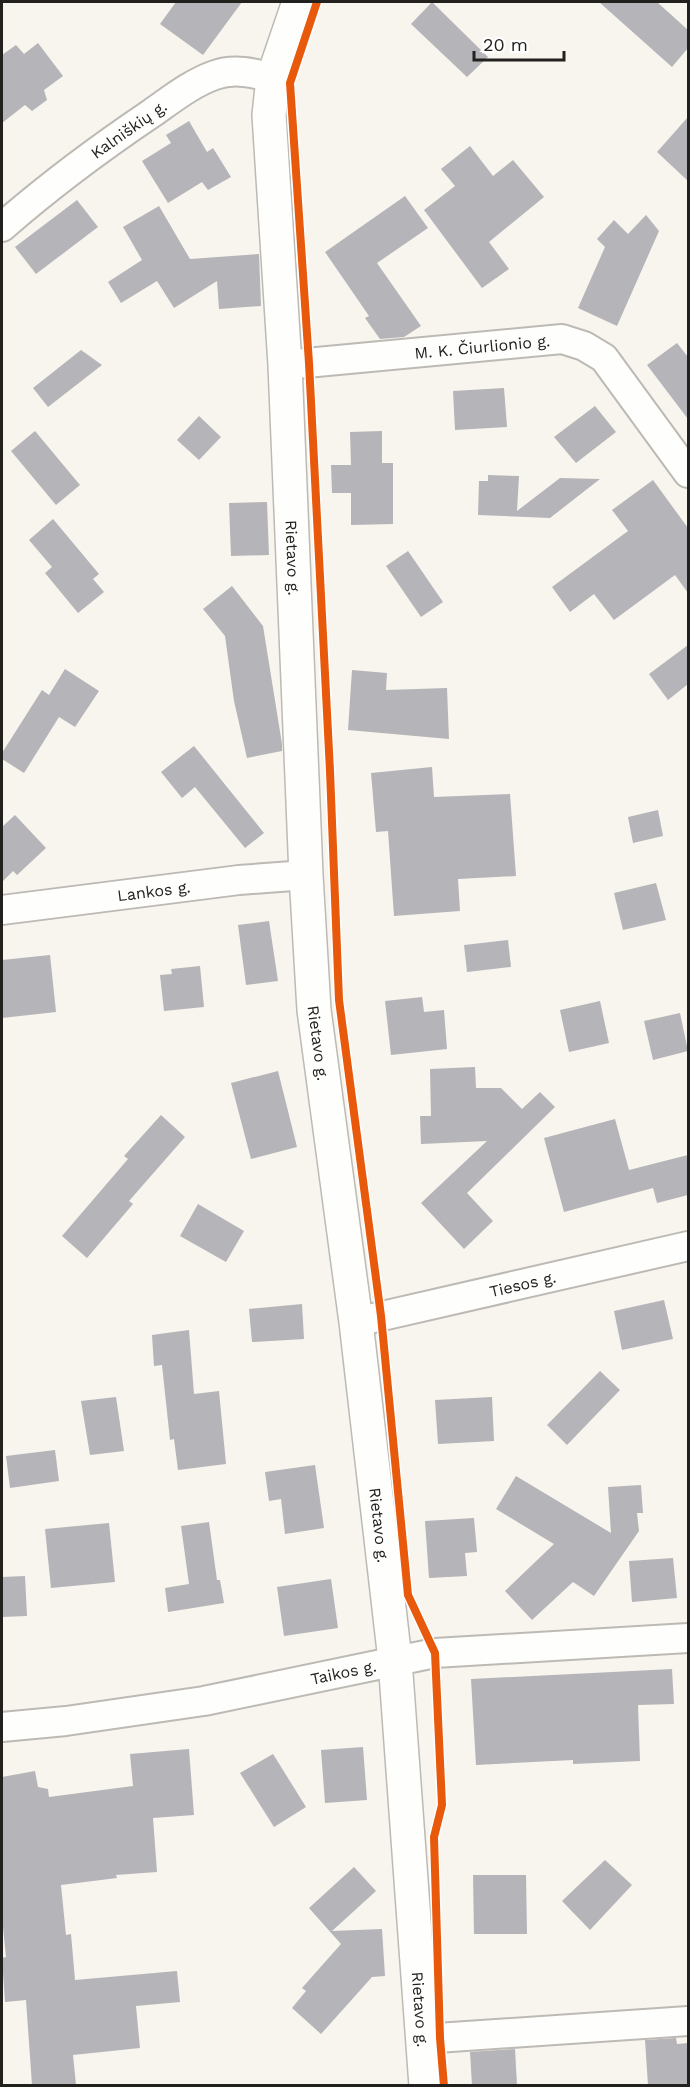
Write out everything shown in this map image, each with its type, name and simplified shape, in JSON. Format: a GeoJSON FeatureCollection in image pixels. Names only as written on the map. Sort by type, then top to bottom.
{"type":"FeatureCollection","features":[{"type":"Feature","properties":{"kind":"main road","name":"Rietavo g."},"geometry":{"type":"LineString","coordinates":[[299,2],[273,78],[269,115],[285,365],[306,875],[314,1010],[356,1322],[396,1660],[426,2085]]}},
{"type":"Feature","properties":{"kind":"street","name":"Kalniškių g."},"geometry":{"type":"LineString","coordinates":[[2,227],[105,145],[195,84],[216,74],[245,71],[273,78]]}},
{"type":"Feature","properties":{"kind":"street","name":"M. K. Čiurlionio g."},"geometry":{"type":"LineString","coordinates":[[285,365],[562,339],[584,346],[604,358],[688,473]]}},
{"type":"Feature","properties":{"kind":"street","name":"Lankos g."},"geometry":{"type":"LineString","coordinates":[[2,910],[239,880],[306,875]]}},
{"type":"Feature","properties":{"kind":"street","name":"Tiesos g."},"geometry":{"type":"LineString","coordinates":[[356,1322],[688,1246]]}},
{"type":"Feature","properties":{"kind":"street","name":"Taikos g."},"geometry":{"type":"LineString","coordinates":[[2,1727],[66,1721],[204,1701],[435,1653],[688,1638]]}},
{"type":"Feature","properties":{"kind":"street"},"geometry":{"type":"LineString","coordinates":[[422,2039],[688,2021]]}},
{"type":"Feature","properties":{"kind":"building"},"geometry":{"type":"Polygon","coordinates":[[[176,2],[242,2],[203,55],[160,24],[176,2]]]}},
{"type":"Feature","properties":{"kind":"building"},"geometry":{"type":"Polygon","coordinates":[[[432,2],[488,57],[467,77],[411,24],[432,2]]]}},
{"type":"Feature","properties":{"kind":"building"},"geometry":{"type":"Polygon","coordinates":[[[599,2],[657,2],[688,30],[688,48],[672,67],[599,2]]]}},
{"type":"Feature","properties":{"kind":"building"},"geometry":{"type":"Polygon","coordinates":[[[38,43],[63,76],[44,90],[47,100],[32,111],[25,105],[2,123],[2,55],[16,45],[24,54],[38,43]]]}},
{"type":"Feature","properties":{"kind":"building"},"geometry":{"type":"Polygon","coordinates":[[[688,117],[688,181],[657,152],[688,117]]]}},
{"type":"Feature","properties":{"kind":"building"},"geometry":{"type":"Polygon","coordinates":[[[189,121],[207,152],[213,148],[231,177],[208,190],[202,182],[168,203],[142,161],[171,143],[166,135],[189,121]]]}},
{"type":"Feature","properties":{"kind":"building"},"geometry":{"type":"Polygon","coordinates":[[[470,146],[493,176],[513,160],[544,197],[489,242],[509,269],[482,288],[424,210],[455,186],[441,169],[470,146]]]}},
{"type":"Feature","properties":{"kind":"building"},"geometry":{"type":"Polygon","coordinates":[[[405,196],[428,228],[377,263],[421,326],[404,337],[380,339],[365,318],[369,316],[325,252],[405,196]]]}},
{"type":"Feature","properties":{"kind":"building"},"geometry":{"type":"Polygon","coordinates":[[[77,200],[98,227],[36,274],[15,247],[77,200]]]}},
{"type":"Feature","properties":{"kind":"building"},"geometry":{"type":"Polygon","coordinates":[[[159,206],[190,259],[259,254],[261,306],[219,309],[217,281],[174,308],[157,281],[121,303],[108,282],[142,260],[123,227],[159,206]]]}},
{"type":"Feature","properties":{"kind":"building"},"geometry":{"type":"Polygon","coordinates":[[[646,215],[659,231],[617,326],[578,308],[605,247],[597,239],[614,220],[628,234],[646,215]]]}},
{"type":"Feature","properties":{"kind":"building"},"geometry":{"type":"Polygon","coordinates":[[[677,343],[688,357],[688,419],[647,365],[677,343]]]}},
{"type":"Feature","properties":{"kind":"building"},"geometry":{"type":"Polygon","coordinates":[[[81,350],[102,365],[48,407],[33,388],[81,350]]]}},
{"type":"Feature","properties":{"kind":"building"},"geometry":{"type":"Polygon","coordinates":[[[504,388],[507,427],[455,430],[453,391],[504,388]]]}},
{"type":"Feature","properties":{"kind":"building"},"geometry":{"type":"Polygon","coordinates":[[[595,406],[616,432],[576,463],[554,437],[595,406]]]}},
{"type":"Feature","properties":{"kind":"building"},"geometry":{"type":"Polygon","coordinates":[[[199,416],[221,437],[199,460],[177,440],[199,416]]]}},
{"type":"Feature","properties":{"kind":"building"},"geometry":{"type":"Polygon","coordinates":[[[35,431],[80,485],[56,505],[11,451],[35,431]]]}},
{"type":"Feature","properties":{"kind":"building"},"geometry":{"type":"Polygon","coordinates":[[[382,431],[382,463],[393,463],[393,524],[351,525],[351,493],[332,493],[331,465],[351,465],[350,432],[382,431]]]}},
{"type":"Feature","properties":{"kind":"building"},"geometry":{"type":"Polygon","coordinates":[[[488,475],[519,476],[517,511],[560,478],[600,479],[550,518],[478,515],[479,481],[488,481],[488,475]]]}},
{"type":"Feature","properties":{"kind":"building"},"geometry":{"type":"Polygon","coordinates":[[[653,480],[688,528],[688,593],[675,575],[614,620],[594,594],[570,612],[552,587],[628,531],[612,510],[653,480]]]}},
{"type":"Feature","properties":{"kind":"building"},"geometry":{"type":"Polygon","coordinates":[[[267,502],[269,555],[231,556],[229,503],[267,502]]]}},
{"type":"Feature","properties":{"kind":"building"},"geometry":{"type":"Polygon","coordinates":[[[53,519],[99,574],[93,579],[104,592],[78,613],[45,573],[52,567],[29,540],[53,519]]]}},
{"type":"Feature","properties":{"kind":"building"},"geometry":{"type":"Polygon","coordinates":[[[408,551],[443,602],[421,617],[386,566],[408,551]]]}},
{"type":"Feature","properties":{"kind":"building"},"geometry":{"type":"Polygon","coordinates":[[[232,586],[263,626],[282,744],[282,751],[247,758],[234,701],[225,636],[203,609],[232,586]]]}},
{"type":"Feature","properties":{"kind":"building"},"geometry":{"type":"Polygon","coordinates":[[[688,645],[688,684],[668,700],[649,674],[688,645]]]}},
{"type":"Feature","properties":{"kind":"building"},"geometry":{"type":"Polygon","coordinates":[[[65,669],[99,691],[75,727],[59,717],[24,773],[2,759],[2,753],[42,690],[49,695],[65,669]]]}},
{"type":"Feature","properties":{"kind":"building"},"geometry":{"type":"Polygon","coordinates":[[[352,670],[387,673],[386,690],[447,688],[449,739],[348,730],[352,670]]]}},
{"type":"Feature","properties":{"kind":"building"},"geometry":{"type":"Polygon","coordinates":[[[194,746],[264,833],[245,848],[195,787],[182,798],[161,772],[194,746]]]}},
{"type":"Feature","properties":{"kind":"building"},"geometry":{"type":"Polygon","coordinates":[[[432,767],[434,797],[510,794],[516,876],[458,879],[460,911],[394,916],[388,831],[376,832],[371,773],[432,767]]]}},
{"type":"Feature","properties":{"kind":"building"},"geometry":{"type":"Polygon","coordinates":[[[658,810],[663,836],[633,843],[628,817],[658,810]]]}},
{"type":"Feature","properties":{"kind":"building"},"geometry":{"type":"Polygon","coordinates":[[[15,815],[46,848],[17,875],[13,871],[2,882],[2,827],[15,815]]]}},
{"type":"Feature","properties":{"kind":"building"},"geometry":{"type":"Polygon","coordinates":[[[656,883],[666,920],[623,930],[614,893],[656,883]]]}},
{"type":"Feature","properties":{"kind":"building"},"geometry":{"type":"Polygon","coordinates":[[[269,921],[278,981],[246,985],[238,925],[269,921]]]}},
{"type":"Feature","properties":{"kind":"building"},"geometry":{"type":"Polygon","coordinates":[[[508,940],[511,967],[467,972],[464,945],[508,940]]]}},
{"type":"Feature","properties":{"kind":"building"},"geometry":{"type":"Polygon","coordinates":[[[50,955],[56,1012],[2,1018],[2,960],[50,955]]]}},
{"type":"Feature","properties":{"kind":"building"},"geometry":{"type":"Polygon","coordinates":[[[200,966],[204,1007],[164,1011],[160,975],[172,974],[171,969],[200,966]]]}},
{"type":"Feature","properties":{"kind":"building"},"geometry":{"type":"Polygon","coordinates":[[[422,997],[424,1012],[444,1010],[447,1049],[391,1055],[385,1001],[422,997]]]}},
{"type":"Feature","properties":{"kind":"building"},"geometry":{"type":"Polygon","coordinates":[[[600,1001],[609,1043],[569,1052],[560,1010],[600,1001]]]}},
{"type":"Feature","properties":{"kind":"building"},"geometry":{"type":"Polygon","coordinates":[[[680,1013],[688,1051],[653,1060],[644,1021],[680,1013]]]}},
{"type":"Feature","properties":{"kind":"building"},"geometry":{"type":"Polygon","coordinates":[[[475,1067],[476,1088],[501,1088],[522,1109],[540,1092],[555,1107],[467,1193],[493,1221],[464,1249],[421,1203],[487,1141],[421,1144],[420,1116],[431,1116],[430,1069],[475,1067]]]}},
{"type":"Feature","properties":{"kind":"building"},"geometry":{"type":"Polygon","coordinates":[[[278,1071],[297,1147],[251,1159],[231,1083],[278,1071]]]}},
{"type":"Feature","properties":{"kind":"building"},"geometry":{"type":"Polygon","coordinates":[[[161,1115],[185,1137],[129,1201],[133,1204],[87,1258],[62,1236],[128,1159],[124,1156],[161,1115]]]}},
{"type":"Feature","properties":{"kind":"building"},"geometry":{"type":"Polygon","coordinates":[[[615,1119],[629,1170],[688,1155],[688,1195],[657,1203],[653,1188],[564,1212],[544,1138],[615,1119]]]}},
{"type":"Feature","properties":{"kind":"building"},"geometry":{"type":"Polygon","coordinates":[[[198,1204],[244,1231],[226,1262],[180,1236],[198,1204]]]}},
{"type":"Feature","properties":{"kind":"building"},"geometry":{"type":"Polygon","coordinates":[[[664,1300],[673,1339],[622,1350],[614,1311],[664,1300]]]}},
{"type":"Feature","properties":{"kind":"building"},"geometry":{"type":"Polygon","coordinates":[[[302,1304],[304,1339],[252,1342],[249,1309],[302,1304]]]}},
{"type":"Feature","properties":{"kind":"building"},"geometry":{"type":"Polygon","coordinates":[[[189,1330],[194,1394],[219,1391],[226,1464],[178,1470],[174,1439],[170,1440],[162,1365],[154,1366],[152,1335],[189,1330]]]}},
{"type":"Feature","properties":{"kind":"building"},"geometry":{"type":"Polygon","coordinates":[[[600,1371],[620,1390],[567,1445],[547,1425],[600,1371]]]}},
{"type":"Feature","properties":{"kind":"building"},"geometry":{"type":"Polygon","coordinates":[[[116,1397],[124,1451],[90,1455],[81,1401],[116,1397]]]}},
{"type":"Feature","properties":{"kind":"building"},"geometry":{"type":"Polygon","coordinates":[[[492,1397],[494,1441],[438,1444],[435,1400],[492,1397]]]}},
{"type":"Feature","properties":{"kind":"building"},"geometry":{"type":"Polygon","coordinates":[[[55,1450],[59,1481],[10,1488],[6,1456],[55,1450]]]}},
{"type":"Feature","properties":{"kind":"building"},"geometry":{"type":"Polygon","coordinates":[[[315,1465],[324,1528],[285,1534],[281,1499],[269,1501],[265,1472],[315,1465]]]}},
{"type":"Feature","properties":{"kind":"building"},"geometry":{"type":"Polygon","coordinates":[[[516,1476],[611,1533],[608,1487],[641,1485],[643,1513],[637,1513],[639,1531],[594,1596],[573,1582],[532,1620],[505,1591],[554,1544],[496,1509],[516,1476]]]}},
{"type":"Feature","properties":{"kind":"building"},"geometry":{"type":"Polygon","coordinates":[[[474,1518],[477,1552],[465,1553],[467,1576],[429,1578],[425,1521],[474,1518]]]}},
{"type":"Feature","properties":{"kind":"building"},"geometry":{"type":"Polygon","coordinates":[[[209,1522],[217,1580],[220,1580],[224,1603],[168,1612],[165,1588],[189,1584],[181,1526],[209,1522]]]}},
{"type":"Feature","properties":{"kind":"building"},"geometry":{"type":"Polygon","coordinates":[[[109,1523],[115,1582],[51,1588],[45,1529],[109,1523]]]}},
{"type":"Feature","properties":{"kind":"building"},"geometry":{"type":"Polygon","coordinates":[[[673,1558],[677,1598],[632,1602],[629,1561],[673,1558]]]}},
{"type":"Feature","properties":{"kind":"building"},"geometry":{"type":"Polygon","coordinates":[[[25,1576],[27,1616],[2,1617],[2,1577],[25,1576]]]}},
{"type":"Feature","properties":{"kind":"building"},"geometry":{"type":"Polygon","coordinates":[[[331,1579],[338,1628],[284,1636],[277,1587],[331,1579]]]}},
{"type":"Feature","properties":{"kind":"building"},"geometry":{"type":"Polygon","coordinates":[[[672,1669],[674,1704],[638,1705],[640,1761],[573,1764],[573,1760],[476,1765],[471,1679],[672,1669]]]}},
{"type":"Feature","properties":{"kind":"building"},"geometry":{"type":"Polygon","coordinates":[[[363,1747],[367,1800],[325,1803],[321,1750],[363,1747]]]}},
{"type":"Feature","properties":{"kind":"building"},"geometry":{"type":"Polygon","coordinates":[[[189,1749],[194,1815],[153,1818],[157,1872],[116,1875],[117,1878],[61,1885],[66,1935],[71,1934],[75,1980],[177,1971],[180,2002],[136,2006],[140,2048],[73,2055],[76,2085],[32,2085],[26,2000],[5,2002],[2,1958],[6,1957],[2,1917],[2,1777],[35,1771],[38,1787],[48,1789],[49,1797],[133,1786],[130,1754],[189,1749]]]}},
{"type":"Feature","properties":{"kind":"building"},"geometry":{"type":"Polygon","coordinates":[[[273,1754],[306,1807],[274,1827],[240,1773],[273,1754]]]}},
{"type":"Feature","properties":{"kind":"building"},"geometry":{"type":"Polygon","coordinates":[[[605,1860],[632,1885],[590,1930],[562,1901],[605,1860]]]}},
{"type":"Feature","properties":{"kind":"building"},"geometry":{"type":"Polygon","coordinates":[[[354,1867],[376,1891],[332,1931],[382,1929],[385,1976],[372,1977],[321,2034],[292,2008],[306,1991],[302,1988],[341,1944],[309,1908],[354,1867]]]}},
{"type":"Feature","properties":{"kind":"building"},"geometry":{"type":"Polygon","coordinates":[[[473,1875],[526,1875],[527,1934],[474,1934],[473,1875]]]}},
{"type":"Feature","properties":{"kind":"building"},"geometry":{"type":"Polygon","coordinates":[[[676,2038],[677,2044],[688,2043],[688,2084],[648,2085],[645,2040],[676,2038]]]}},
{"type":"Feature","properties":{"kind":"building"},"geometry":{"type":"Polygon","coordinates":[[[515,2049],[517,2085],[472,2085],[470,2052],[515,2049]]]}},
{"type":"Feature","properties":{"kind":"cycle path"},"geometry":{"type":"LineString","coordinates":[[317,2],[290,83],[309,363],[339,1000],[381,1316],[408,1595],[435,1653],[442,1805],[434,1837],[440,2038],[444,2086]]}}]}
